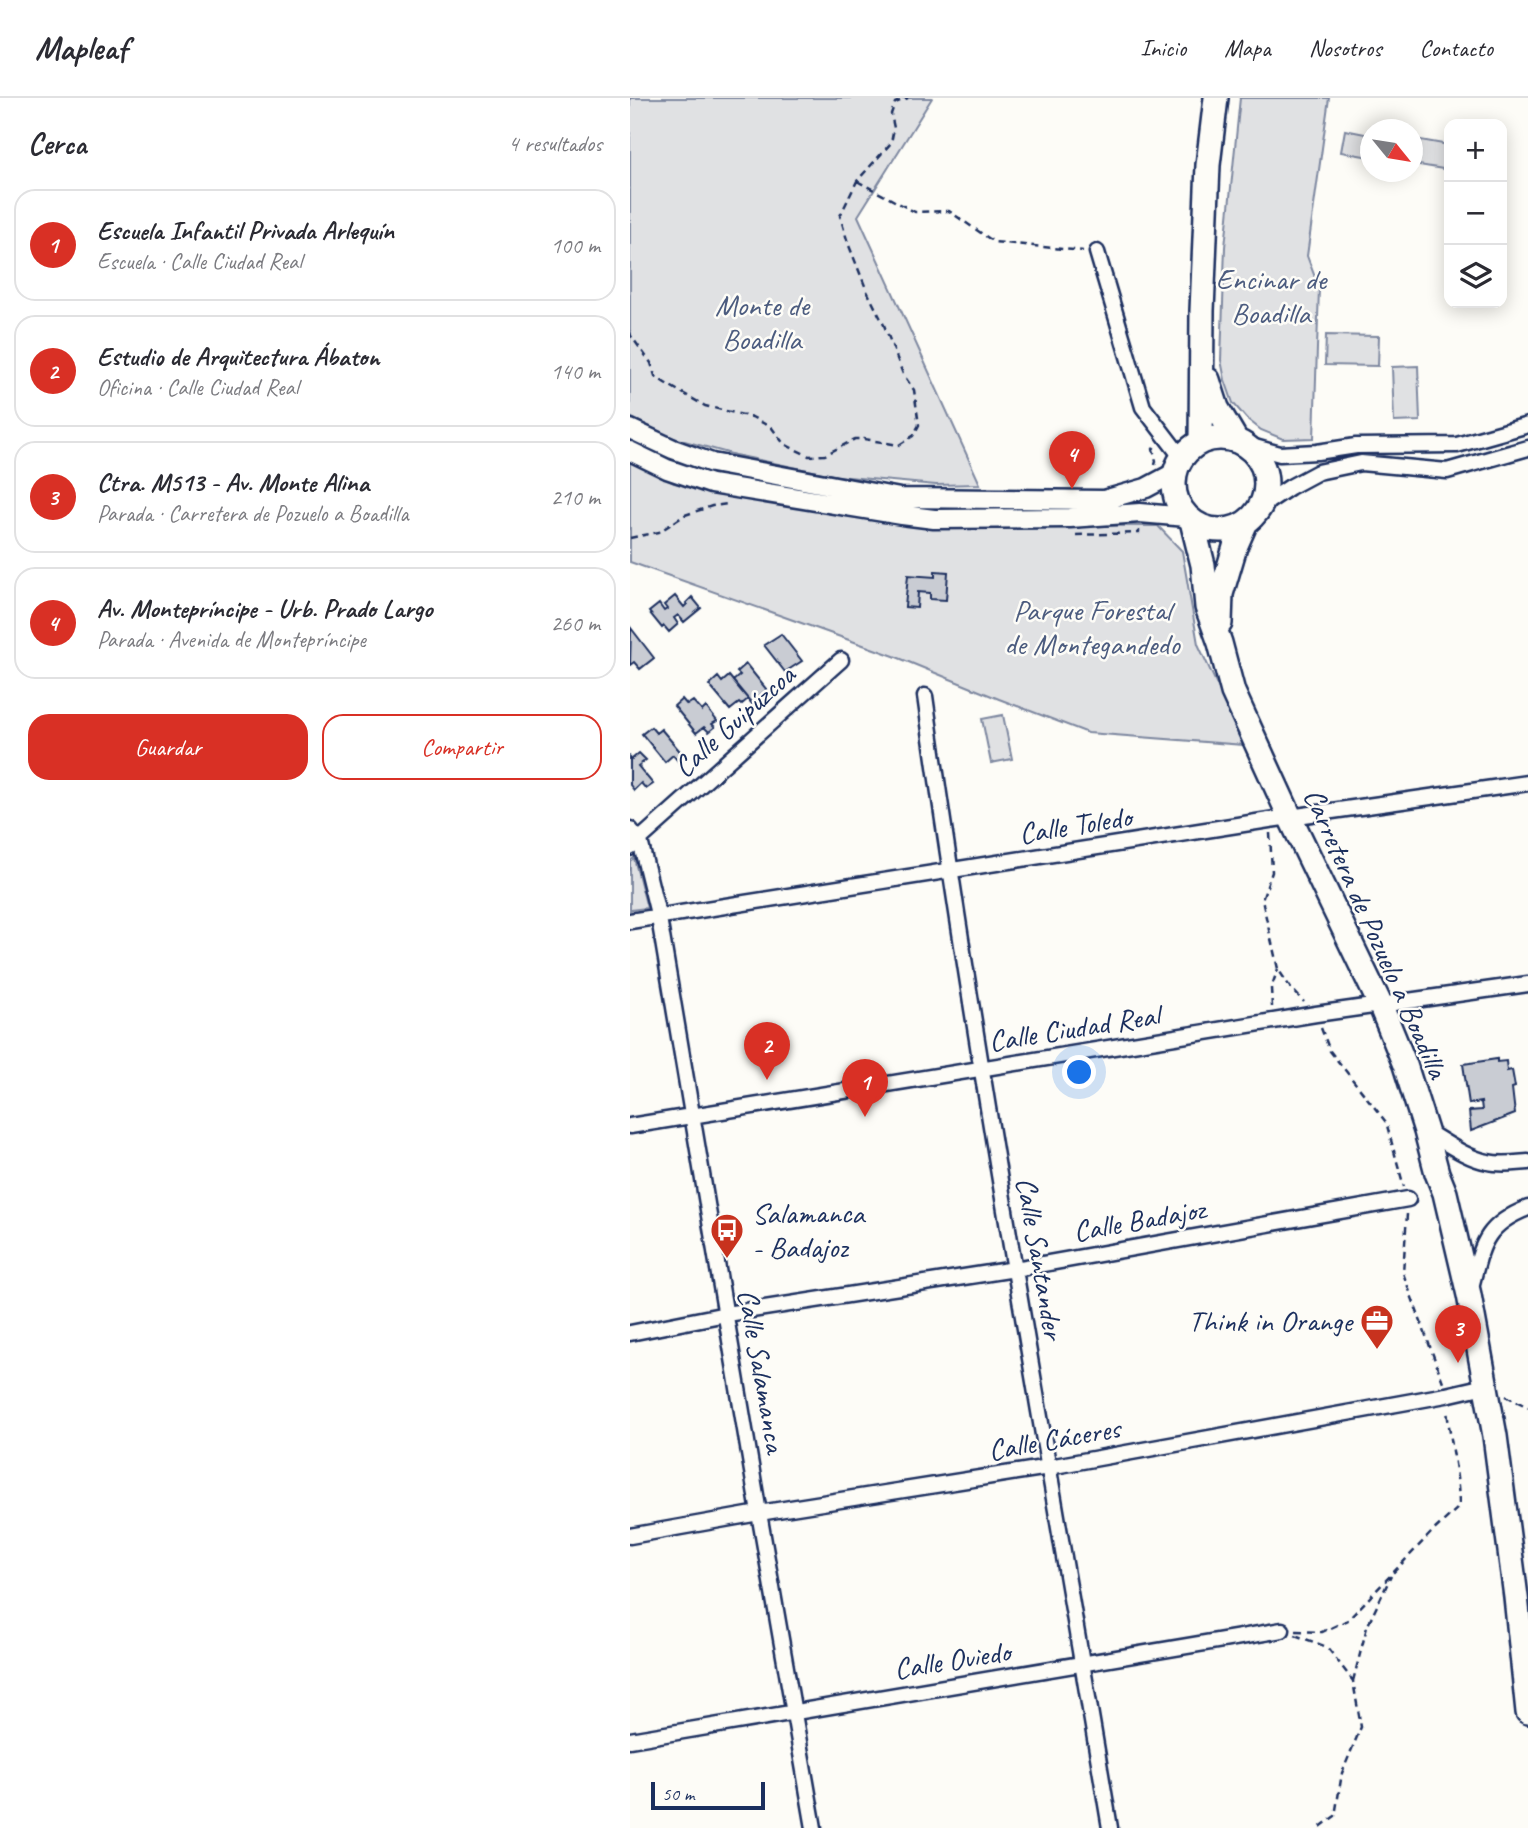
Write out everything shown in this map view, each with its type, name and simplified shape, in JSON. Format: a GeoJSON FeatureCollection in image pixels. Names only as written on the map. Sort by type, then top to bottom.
{"type":"FeatureCollection","features":[{"type":"Feature","properties":{"kind":"main road"},"geometry":{"type":"LineString","coordinates":[[1201,442],[1202,311],[1208,165],[1216,98]]}},
{"type":"Feature","properties":{"kind":"main road"},"geometry":{"type":"LineString","coordinates":[[1203,362],[1217,408],[1240,442],[1257,456],[1265,472],[1266,490],[1253,515],[1228,530],[1210,529],[1190,519],[1175,496],[1179,465],[1191,449],[1201,442],[1219,438],[1240,442]]}},
{"type":"Feature","properties":{"kind":"main road","name":"Carretera de Pozuelo a Boadilla"},"geometry":{"type":"LineString","coordinates":[[1220,643],[1221,594],[1235,547],[1253,515]]}},
{"type":"Feature","properties":{"kind":"main road","name":"Carretera de Pozuelo a Boadilla"},"geometry":{"type":"LineString","coordinates":[[1190,519],[1202,565],[1207,607],[1233,692],[1280,818],[1380,1004],[1405,1065],[1445,1193],[1469,1295],[1495,1436],[1528,1712]]}},
{"type":"Feature","properties":{"kind":"street"},"geometry":{"type":"LineString","coordinates":[[630,429],[712,463],[900,498],[1104,500],[1146,488],[1179,465],[1143,407],[1097,252]]}},
{"type":"Feature","properties":{"kind":"street"},"geometry":{"type":"LineString","coordinates":[[1240,442],[1280,454],[1356,446],[1457,445],[1528,425]]}},
{"type":"Feature","properties":{"kind":"street"},"geometry":{"type":"LineString","coordinates":[[1253,515],[1290,487],[1318,472],[1361,463],[1447,471],[1528,448]]}},
{"type":"Feature","properties":{"kind":"street"},"geometry":{"type":"LineString","coordinates":[[630,451],[667,469],[711,484],[934,519],[1070,518],[1140,513],[1190,519]]}},
{"type":"Feature","properties":{"kind":"street","name":"Calle Guipúzcoa"},"geometry":{"type":"LineString","coordinates":[[633,839],[841,660]]}},
{"type":"Feature","properties":{"kind":"street","name":"Calle Santander"},"geometry":{"type":"LineString","coordinates":[[925,696],[949,872],[1110,1828]]}},
{"type":"Feature","properties":{"kind":"street","name":"Calle Toledo"},"geometry":{"type":"LineString","coordinates":[[630,921],[1280,818],[1528,783]]}},
{"type":"Feature","properties":{"kind":"street","name":"Calle Salamanca"},"geometry":{"type":"LineString","coordinates":[[633,839],[659,918],[814,1828]]}},
{"type":"Feature","properties":{"kind":"street","name":"Calle Ciudad Real"},"geometry":{"type":"LineString","coordinates":[[630,1126],[1315,1014],[1528,984]]}},
{"type":"Feature","properties":{"kind":"street"},"geometry":{"type":"LineString","coordinates":[[1426,1131],[1468,1155],[1487,1162],[1528,1162]]}},
{"type":"Feature","properties":{"kind":"street","name":"Calle Badajoz"},"geometry":{"type":"LineString","coordinates":[[630,1333],[726,1314],[1015,1269],[1408,1199]]}},
{"type":"Feature","properties":{"kind":"street"},"geometry":{"type":"LineString","coordinates":[[1469,1295],[1481,1249],[1489,1234],[1510,1215],[1528,1208]]}},
{"type":"Feature","properties":{"kind":"street","name":"Calle Cáceres"},"geometry":{"type":"LineString","coordinates":[[630,1536],[1049,1467],[1485,1386]]}},
{"type":"Feature","properties":{"kind":"street","name":"Calle Oviedo"},"geometry":{"type":"LineString","coordinates":[[630,1740],[1282,1630]]}},
{"type":"Feature","properties":{"kind":"path"},"geometry":{"type":"LineString","coordinates":[[630,331],[651,363],[655,376],[665,383],[705,406],[752,416],[772,428],[784,444],[809,456],[825,455],[855,439],[899,445],[913,436],[919,425],[914,390],[867,292],[839,216],[857,181],[891,144],[894,128],[891,114],[895,103],[908,98]]}},
{"type":"Feature","properties":{"kind":"path"},"geometry":{"type":"LineString","coordinates":[[857,181],[915,212],[949,211],[995,242],[1097,252]]}},
{"type":"Feature","properties":{"kind":"path"},"geometry":{"type":"LineString","coordinates":[[1280,818],[1272,872],[1262,900],[1278,969],[1290,987],[1315,1014]]}},
{"type":"Feature","properties":{"kind":"path"},"geometry":{"type":"LineString","coordinates":[[1267,1022],[1272,1010],[1271,988],[1278,969]]}},
{"type":"Feature","properties":{"kind":"path"},"geometry":{"type":"LineString","coordinates":[[1282,1630],[1322,1632],[1348,1620],[1459,1507],[1459,1488],[1449,1432],[1446,1395]]}},
{"type":"Feature","properties":{"kind":"path"},"geometry":{"type":"LineString","coordinates":[[1319,1828],[1335,1816],[1342,1773],[1361,1727],[1353,1681],[1367,1627],[1393,1572]]}},
{"type":"Feature","properties":{"kind":"path"},"geometry":{"type":"LineString","coordinates":[[1282,1630],[1327,1647],[1353,1681]]}},
{"type":"Feature","properties":{"kind":"green space","name":"Monte de Boadilla"},"geometry":{"type":"Polygon","coordinates":[[[630,98],[932,98],[858,216],[980,484],[936,485],[837,476],[735,455],[670,437],[630,417],[630,98]]]}},
{"type":"Feature","properties":{"kind":"green space","name":"Encinar de Boadilla"},"geometry":{"type":"Polygon","coordinates":[[[1240,98],[1329,98],[1307,256],[1319,288],[1314,438],[1283,439],[1261,430],[1233,403],[1225,380],[1221,360],[1225,247],[1240,98]]]}},
{"type":"Feature","properties":{"kind":"green space"},"geometry":{"type":"Polygon","coordinates":[[[1345,130],[1360,133],[1360,155],[1341,152],[1345,130]]]}},
{"type":"Feature","properties":{"kind":"green space"},"geometry":{"type":"Polygon","coordinates":[[[1423,140],[1444,144],[1444,169],[1423,166],[1423,140]]]}},
{"type":"Feature","properties":{"kind":"green space"},"geometry":{"type":"Polygon","coordinates":[[[1326,335],[1379,336],[1378,366],[1325,365],[1326,335]]]}},
{"type":"Feature","properties":{"kind":"green space"},"geometry":{"type":"Polygon","coordinates":[[[1418,366],[1420,421],[1394,422],[1392,367],[1418,366]]]}},
{"type":"Feature","properties":{"kind":"green space","name":"Parque Forestal de Montegandedo"},"geometry":{"type":"Polygon","coordinates":[[[630,459],[674,483],[927,525],[1158,526],[1182,551],[1198,644],[1245,745],[1088,733],[894,656],[630,562],[630,459]]]}},
{"type":"Feature","properties":{"kind":"green space"},"geometry":{"type":"Polygon","coordinates":[[[1003,715],[1012,759],[991,763],[982,719],[1003,715]]]}},
{"type":"Feature","properties":{"kind":"green space"},"geometry":{"type":"Polygon","coordinates":[[[634,858],[647,908],[630,910],[630,861],[634,858]]]}},
{"type":"Feature","properties":{"kind":"building"},"geometry":{"type":"Polygon","coordinates":[[[935,571],[948,572],[946,600],[930,599],[930,593],[918,592],[917,608],[905,607],[908,575],[935,577],[935,571]]]}},
{"type":"Feature","properties":{"kind":"building"},"geometry":{"type":"Polygon","coordinates":[[[675,596],[684,607],[692,597],[701,608],[684,622],[678,615],[674,618],[678,624],[669,632],[664,626],[662,628],[649,612],[659,604],[664,611],[667,609],[664,605],[675,596]]]}},
{"type":"Feature","properties":{"kind":"building"},"geometry":{"type":"Polygon","coordinates":[[[631,628],[654,658],[640,669],[634,662],[630,665],[631,628]]]}},
{"type":"Feature","properties":{"kind":"building"},"geometry":{"type":"Polygon","coordinates":[[[781,634],[802,661],[785,672],[764,645],[781,634]]]}},
{"type":"Feature","properties":{"kind":"building"},"geometry":{"type":"Polygon","coordinates":[[[746,664],[767,690],[753,705],[733,681],[740,675],[737,672],[746,664]]]}},
{"type":"Feature","properties":{"kind":"building"},"geometry":{"type":"Polygon","coordinates":[[[729,676],[748,699],[730,710],[709,685],[718,677],[722,682],[729,676]]]}},
{"type":"Feature","properties":{"kind":"building"},"geometry":{"type":"Polygon","coordinates":[[[682,699],[687,705],[693,701],[702,711],[706,707],[717,721],[712,724],[715,727],[709,732],[704,727],[696,733],[674,706],[682,699]]]}},
{"type":"Feature","properties":{"kind":"building"},"geometry":{"type":"Polygon","coordinates":[[[651,727],[656,733],[661,729],[684,756],[678,761],[673,755],[665,762],[642,734],[651,727]]]}},
{"type":"Feature","properties":{"kind":"building"},"geometry":{"type":"Polygon","coordinates":[[[639,753],[646,760],[638,766],[653,784],[646,789],[641,783],[634,790],[630,785],[630,757],[632,759],[639,753]]]}},
{"type":"Feature","properties":{"kind":"building"},"geometry":{"type":"Polygon","coordinates":[[[1497,1059],[1497,1062],[1506,1061],[1507,1071],[1512,1070],[1515,1114],[1471,1131],[1469,1111],[1482,1110],[1481,1102],[1469,1104],[1463,1064],[1497,1059]]]}},
{"type":"Feature","properties":{"kind":"place","name":"Av. Montepríncipe - Urb. Prado Largo"},"geometry":{"type":"Point","coordinates":[1072,489]}},
{"type":"Feature","properties":{"kind":"place","name":"Estudio de Arquitectura Ábaton"},"geometry":{"type":"Point","coordinates":[767,1080]}},
{"type":"Feature","properties":{"kind":"place","name":"Escuela Infantil Privada Arlequín"},"geometry":{"type":"Point","coordinates":[865,1117]}},
{"type":"Feature","properties":{"kind":"place","name":"Salamanca - Badajoz"},"geometry":{"type":"Point","coordinates":[727,1260]}},
{"type":"Feature","properties":{"kind":"place","name":"Think in Orange"},"geometry":{"type":"Point","coordinates":[1377,1351]}},
{"type":"Feature","properties":{"kind":"place","name":"Ctra. M513 - Av. Monte Alina"},"geometry":{"type":"Point","coordinates":[1458,1363]}}]}
